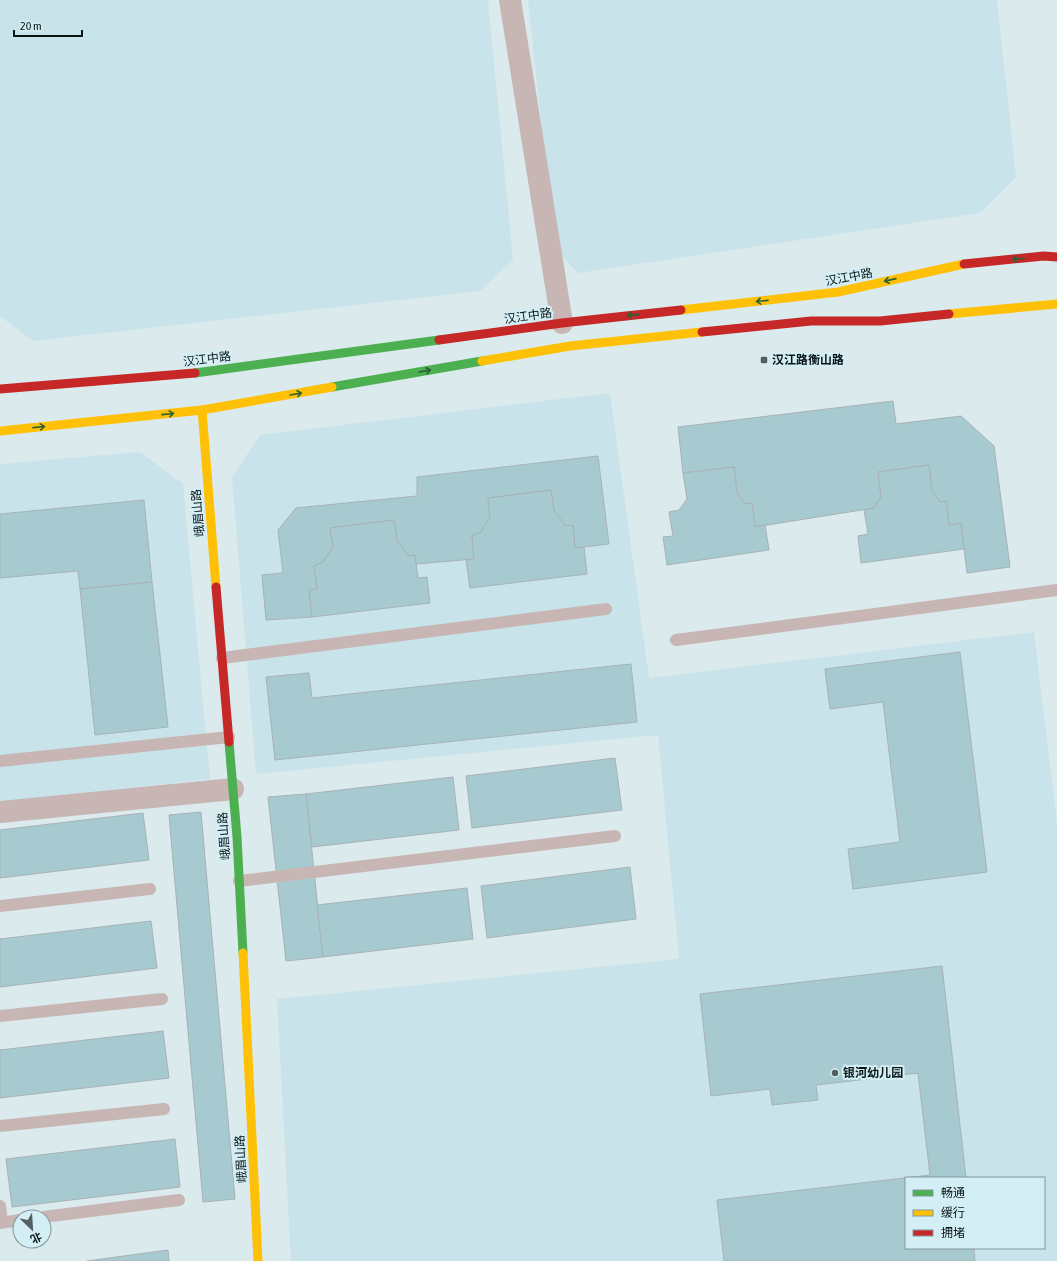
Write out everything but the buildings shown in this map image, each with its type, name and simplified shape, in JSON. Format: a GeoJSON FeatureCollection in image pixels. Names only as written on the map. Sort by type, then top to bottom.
{"type":"FeatureCollection","features":[{"type":"Feature","properties":{"kind":"main road","name":"汉江中路"},"geometry":{"type":"LineString","coordinates":[[0,390],[198,373],[562,323],[838,292],[956,265],[1044,256],[1057,257]]}},
{"type":"Feature","properties":{"kind":"main road"},"geometry":{"type":"LineString","coordinates":[[0,431],[202,410],[570,346],[811,321],[880,321],[1057,304]]}},
{"type":"Feature","properties":{"kind":"main road","name":"峨眉山路"},"geometry":{"type":"LineString","coordinates":[[202,410],[233,789],[258,1261]]}},
{"type":"Feature","properties":{"kind":"street"},"geometry":{"type":"LineString","coordinates":[[510,0],[562,323]]}},
{"type":"Feature","properties":{"kind":"street"},"geometry":{"type":"LineString","coordinates":[[0,812],[233,789]]}},
{"type":"Feature","properties":{"kind":"lane"},"geometry":{"type":"LineString","coordinates":[[676,640],[1057,590]]}},
{"type":"Feature","properties":{"kind":"lane"},"geometry":{"type":"LineString","coordinates":[[222,658],[606,609]]}},
{"type":"Feature","properties":{"kind":"lane"},"geometry":{"type":"LineString","coordinates":[[0,761],[229,737]]}},
{"type":"Feature","properties":{"kind":"lane"},"geometry":{"type":"LineString","coordinates":[[239,881],[615,836]]}},
{"type":"Feature","properties":{"kind":"lane"},"geometry":{"type":"LineString","coordinates":[[0,906],[150,889]]}},
{"type":"Feature","properties":{"kind":"lane"},"geometry":{"type":"LineString","coordinates":[[0,1016],[162,999]]}},
{"type":"Feature","properties":{"kind":"lane"},"geometry":{"type":"LineString","coordinates":[[0,1126],[164,1109]]}},
{"type":"Feature","properties":{"kind":"lane"},"geometry":{"type":"LineString","coordinates":[[52,1216],[179,1200]]}},
{"type":"Feature","properties":{"kind":"lane"},"geometry":{"type":"LineString","coordinates":[[0,1206],[1,1223],[12,1221]]}},
{"type":"Feature","properties":{"kind":"shaded area"},"geometry":{"type":"Polygon","coordinates":[[[0,0],[488,0],[513,260],[480,291],[33,341],[0,316],[0,0]]]}},
{"type":"Feature","properties":{"kind":"shaded area"},"geometry":{"type":"Polygon","coordinates":[[[528,0],[997,0],[1016,177],[980,213],[578,273],[555,249],[528,0]]]}},
{"type":"Feature","properties":{"kind":"shaded area"},"geometry":{"type":"Polygon","coordinates":[[[610,393],[649,678],[1034,632],[1057,823],[1057,1261],[291,1261],[277,999],[679,959],[658,735],[256,774],[232,477],[260,435],[610,393]]]}},
{"type":"Feature","properties":{"kind":"shaded area"},"geometry":{"type":"Polygon","coordinates":[[[140,452],[183,484],[210,779],[0,802],[0,464],[140,452]]]}},
{"type":"Feature","properties":{"kind":"traffic: fast"},"geometry":{"type":"LineString","coordinates":[[195,373],[439,340]]}},
{"type":"Feature","properties":{"kind":"traffic: fast"},"geometry":{"type":"LineString","coordinates":[[332,387],[482,361]]}},
{"type":"Feature","properties":{"kind":"traffic: fast"},"geometry":{"type":"LineString","coordinates":[[229,742],[237,837],[243,953]]}},
{"type":"Feature","properties":{"kind":"traffic: slow"},"geometry":{"type":"LineString","coordinates":[[681,310],[838,292],[964,264]]}},
{"type":"Feature","properties":{"kind":"traffic: slow"},"geometry":{"type":"LineString","coordinates":[[949,314],[1057,304]]}},
{"type":"Feature","properties":{"kind":"traffic: slow"},"geometry":{"type":"LineString","coordinates":[[482,361],[570,346],[702,332]]}},
{"type":"Feature","properties":{"kind":"traffic: slow"},"geometry":{"type":"LineString","coordinates":[[0,431],[202,410],[332,387]]}},
{"type":"Feature","properties":{"kind":"traffic: slow"},"geometry":{"type":"LineString","coordinates":[[202,410],[216,587]]}},
{"type":"Feature","properties":{"kind":"traffic: slow"},"geometry":{"type":"LineString","coordinates":[[243,953],[258,1261]]}},
{"type":"Feature","properties":{"kind":"traffic: jam"},"geometry":{"type":"LineString","coordinates":[[964,264],[1044,256],[1057,257]]}},
{"type":"Feature","properties":{"kind":"traffic: jam"},"geometry":{"type":"LineString","coordinates":[[439,340],[562,323],[681,310]]}},
{"type":"Feature","properties":{"kind":"traffic: jam"},"geometry":{"type":"LineString","coordinates":[[702,332],[811,321],[880,321],[949,314]]}},
{"type":"Feature","properties":{"kind":"traffic: jam"},"geometry":{"type":"LineString","coordinates":[[0,389],[195,373]]}},
{"type":"Feature","properties":{"kind":"traffic: jam"},"geometry":{"type":"LineString","coordinates":[[216,587],[229,742]]}},
{"type":"Feature","properties":{"kind":"place","name":"汉江路衡山路"},"geometry":{"type":"Point","coordinates":[764,360]}},
{"type":"Feature","properties":{"kind":"place","name":"银河幼儿园"},"geometry":{"type":"Point","coordinates":[835,1073]}}]}
